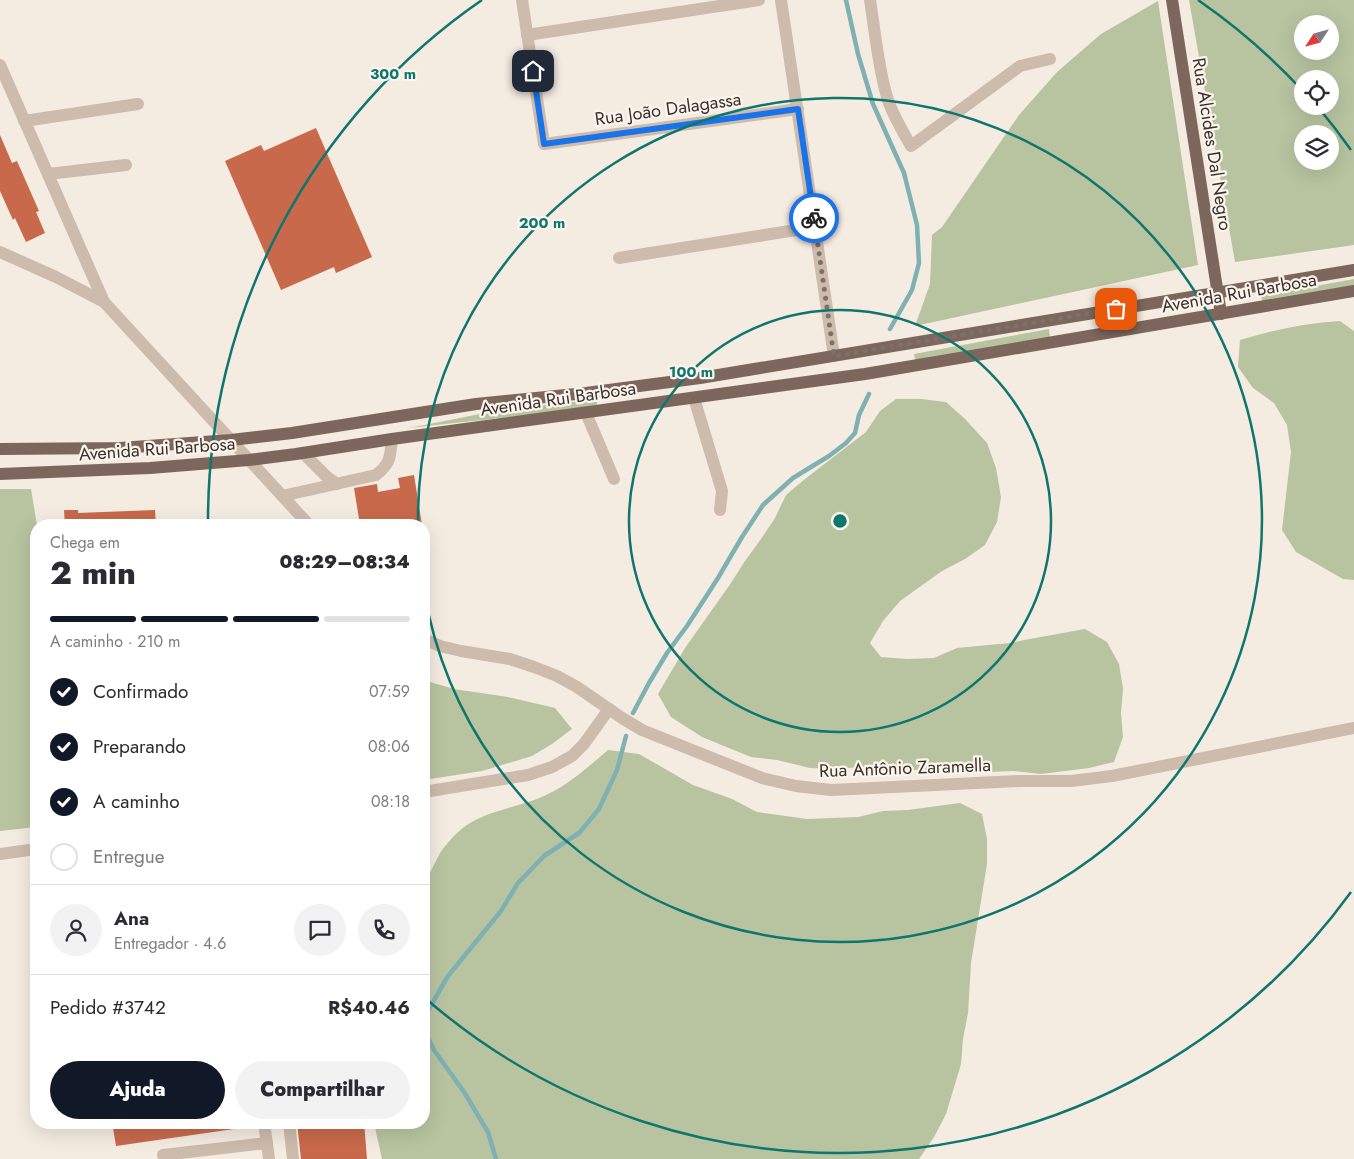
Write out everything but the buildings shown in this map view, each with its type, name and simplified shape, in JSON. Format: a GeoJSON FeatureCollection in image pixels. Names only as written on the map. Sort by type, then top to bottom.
{"type":"FeatureCollection","features":[{"type":"Feature","properties":{"kind":"main road","name":"Rua Alcides Dal Negro"},"geometry":{"type":"LineString","coordinates":[[1172,0],[1221,314]]}},
{"type":"Feature","properties":{"kind":"main road","name":"Avenida Rui Barbosa"},"geometry":{"type":"LineString","coordinates":[[0,449],[120,448],[230,440],[292,433],[476,404],[649,386],[1354,270]]}},
{"type":"Feature","properties":{"kind":"main road","name":"Avenida Rui Barbosa"},"geometry":{"type":"LineString","coordinates":[[0,474],[124,470],[249,460],[303,453],[865,374],[1354,291]]}},
{"type":"Feature","properties":{"kind":"street"},"geometry":{"type":"LineString","coordinates":[[522,0],[527,35],[759,0]]}},
{"type":"Feature","properties":{"kind":"street"},"geometry":{"type":"LineString","coordinates":[[781,0],[834,356]]}},
{"type":"Feature","properties":{"kind":"street"},"geometry":{"type":"LineString","coordinates":[[870,0],[887,98],[892,112],[911,146],[1014,70],[1026,64],[1050,59]]}},
{"type":"Feature","properties":{"kind":"street","name":"Rua João Dalagassa"},"geometry":{"type":"LineString","coordinates":[[527,35],[544,144],[798,109]]}},
{"type":"Feature","properties":{"kind":"street"},"geometry":{"type":"LineString","coordinates":[[0,65],[104,302],[303,519]]}},
{"type":"Feature","properties":{"kind":"street"},"geometry":{"type":"LineString","coordinates":[[24,122],[138,104]]}},
{"type":"Feature","properties":{"kind":"street"},"geometry":{"type":"LineString","coordinates":[[48,174],[126,165]]}},
{"type":"Feature","properties":{"kind":"street"},"geometry":{"type":"LineString","coordinates":[[619,258],[815,227]]}},
{"type":"Feature","properties":{"kind":"street"},"geometry":{"type":"LineString","coordinates":[[0,252],[56,277],[104,302]]}},
{"type":"Feature","properties":{"kind":"street"},"geometry":{"type":"LineString","coordinates":[[694,398],[722,491],[720,510]]}},
{"type":"Feature","properties":{"kind":"street"},"geometry":{"type":"LineString","coordinates":[[586,413],[614,479]]}},
{"type":"Feature","properties":{"kind":"street"},"geometry":{"type":"LineString","coordinates":[[282,496],[376,475],[385,467],[390,457],[392,439]]}},
{"type":"Feature","properties":{"kind":"street"},"geometry":{"type":"LineString","coordinates":[[303,453],[337,484]]}},
{"type":"Feature","properties":{"kind":"street","name":"Rua Antônio Zaramella"},"geometry":{"type":"LineString","coordinates":[[430,642],[461,651],[510,659],[557,676],[642,730],[762,778],[796,786],[831,790],[1020,781],[1071,781],[1112,776],[1354,728]]}},
{"type":"Feature","properties":{"kind":"street"},"geometry":{"type":"LineString","coordinates":[[430,791],[528,775],[552,767],[572,756],[584,744],[609,709]]}},
{"type":"Feature","properties":{"kind":"street"},"geometry":{"type":"LineString","coordinates":[[0,854],[30,850]]}},
{"type":"Feature","properties":{"kind":"street"},"geometry":{"type":"LineString","coordinates":[[265,1129],[269,1159]]}},
{"type":"Feature","properties":{"kind":"street"},"geometry":{"type":"LineString","coordinates":[[290,1129],[293,1159]]}},
{"type":"Feature","properties":{"kind":"street"},"geometry":{"type":"LineString","coordinates":[[163,1155],[267,1143]]}},
{"type":"Feature","properties":{"kind":"green space"},"geometry":{"type":"Polygon","coordinates":[[[1189,0],[1354,0],[1354,245],[1235,262],[1189,0]]]}},
{"type":"Feature","properties":{"kind":"green space"},"geometry":{"type":"Polygon","coordinates":[[[1158,1],[1198,265],[915,326],[930,284],[932,235],[942,227],[1019,115],[1057,72],[1101,34],[1158,1]]]}},
{"type":"Feature","properties":{"kind":"green space"},"geometry":{"type":"Polygon","coordinates":[[[1354,279],[1354,287],[1263,304],[1261,296],[1354,279]]]}},
{"type":"Feature","properties":{"kind":"green space"},"geometry":{"type":"Polygon","coordinates":[[[1340,321],[1354,331],[1354,580],[1343,579],[1296,552],[1282,530],[1291,452],[1287,425],[1274,403],[1253,388],[1238,367],[1240,340],[1264,333],[1315,323],[1340,321]]]}},
{"type":"Feature","properties":{"kind":"green space"},"geometry":{"type":"Polygon","coordinates":[[[1049,329],[1050,338],[915,360],[914,354],[1049,329]]]}},
{"type":"Feature","properties":{"kind":"green space"},"geometry":{"type":"Polygon","coordinates":[[[597,399],[597,405],[520,416],[409,428],[495,411],[597,399]]]}},
{"type":"Feature","properties":{"kind":"green space"},"geometry":{"type":"Polygon","coordinates":[[[896,399],[946,402],[965,419],[987,443],[996,468],[1001,497],[997,522],[985,545],[965,559],[942,571],[900,601],[883,621],[870,643],[881,657],[907,659],[934,658],[957,648],[1010,643],[1085,629],[1107,642],[1119,664],[1123,689],[1121,713],[1123,737],[1114,762],[1089,768],[1041,774],[1014,771],[963,773],[861,767],[810,768],[777,760],[751,757],[702,737],[671,717],[658,694],[685,648],[775,518],[786,495],[866,432],[880,411],[896,399]]]}},
{"type":"Feature","properties":{"kind":"green space"},"geometry":{"type":"Polygon","coordinates":[[[0,489],[31,489],[36,519],[30,519],[30,828],[0,831],[0,489]]]}},
{"type":"Feature","properties":{"kind":"green space"},"geometry":{"type":"Polygon","coordinates":[[[430,682],[454,689],[508,697],[555,708],[572,729],[532,756],[482,771],[430,779],[430,682]]]}},
{"type":"Feature","properties":{"kind":"green space"},"geometry":{"type":"Polygon","coordinates":[[[608,750],[639,754],[693,785],[732,799],[757,812],[807,819],[858,817],[883,811],[908,810],[960,803],[982,814],[987,839],[987,864],[971,963],[968,1013],[961,1064],[946,1114],[934,1137],[919,1159],[382,1159],[375,1129],[430,1129],[430,872],[442,850],[466,826],[488,814],[538,798],[558,789],[608,750]]]}},
{"type":"Feature","properties":{"kind":"waterway"},"geometry":{"type":"LineString","coordinates":[[846,0],[858,54],[873,104],[904,173],[917,225],[919,263],[912,290],[890,329]]}},
{"type":"Feature","properties":{"kind":"waterway"},"geometry":{"type":"LineString","coordinates":[[633,713],[667,653],[687,626],[763,505],[793,478],[846,443],[855,433],[859,415],[869,394]]}},
{"type":"Feature","properties":{"kind":"waterway"},"geometry":{"type":"LineString","coordinates":[[430,1007],[448,976],[501,911],[518,883],[544,856],[579,833],[599,809],[617,770],[626,736]]}},
{"type":"Feature","properties":{"kind":"waterway"},"geometry":{"type":"LineString","coordinates":[[430,1042],[488,1132],[496,1159]]}},
{"type":"Feature","properties":{"kind":"way so far"},"geometry":{"type":"LineString","coordinates":[[814,218],[834,356],[1116,309]]}},
{"type":"Feature","properties":{"kind":"route"},"geometry":{"type":"LineString","coordinates":[[533,71],[544,144],[798,109],[814,218]]}}]}
